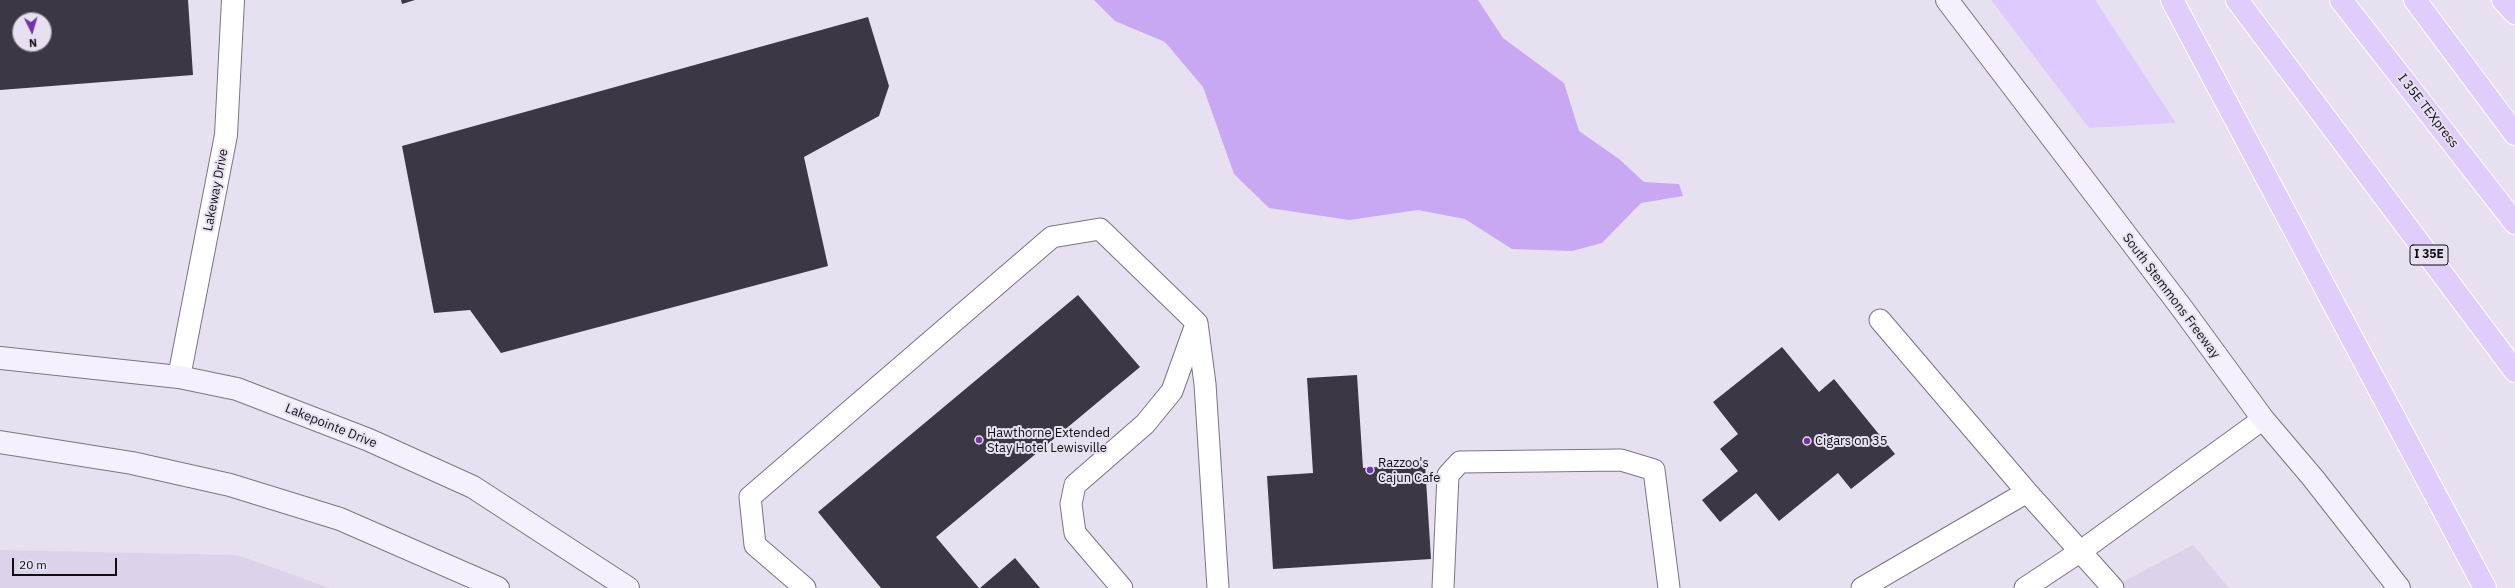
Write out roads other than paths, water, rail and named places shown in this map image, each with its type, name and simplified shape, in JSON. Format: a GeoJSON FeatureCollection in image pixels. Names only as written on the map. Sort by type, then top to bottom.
{"type":"FeatureCollection","features":[{"type":"Feature","properties":{"kind":"highway"},"geometry":{"type":"LineString","coordinates":[[2172,0],[2251,145],[2485,588]]}},
{"type":"Feature","properties":{"kind":"highway","name":"I 35E"},"geometry":{"type":"LineString","coordinates":[[2237,0],[2515,371]]}},
{"type":"Feature","properties":{"kind":"highway","name":"I 35E TEXpress"},"geometry":{"type":"LineString","coordinates":[[2341,0],[2515,223]]}},
{"type":"Feature","properties":{"kind":"highway"},"geometry":{"type":"LineString","coordinates":[[2415,0],[2515,134]]}},
{"type":"Feature","properties":{"kind":"highway"},"geometry":{"type":"LineString","coordinates":[[2503,0],[2515,14]]}},
{"type":"Feature","properties":{"kind":"main road","name":"South Stemmons Freeway"},"geometry":{"type":"LineString","coordinates":[[1947,0],[2181,307],[2263,419],[2313,478],[2399,588]]}},
{"type":"Feature","properties":{"kind":"main road","name":"Lakepointe Drive"},"geometry":{"type":"LineString","coordinates":[[0,358],[179,377],[237,389],[369,440],[473,487],[628,588]]}},
{"type":"Feature","properties":{"kind":"main road"},"geometry":{"type":"LineString","coordinates":[[0,442],[132,463],[230,485],[340,519],[498,588]]}},
{"type":"Feature","properties":{"kind":"street","name":"Lakeway Drive"},"geometry":{"type":"LineString","coordinates":[[179,377],[226,135],[233,0]]}},
{"type":"Feature","properties":{"kind":"lane"},"geometry":{"type":"LineString","coordinates":[[806,588],[755,545],[750,497],[1052,237],[1100,229],[1196,322],[1205,384],[1218,588]]}},
{"type":"Feature","properties":{"kind":"lane"},"geometry":{"type":"LineString","coordinates":[[1880,320],[2027,492],[2113,588]]}},
{"type":"Feature","properties":{"kind":"lane"},"geometry":{"type":"LineString","coordinates":[[1122,588],[1075,533],[1070,504],[1075,485],[1145,424],[1172,391],[1196,322]]}},
{"type":"Feature","properties":{"kind":"lane"},"geometry":{"type":"LineString","coordinates":[[2025,588],[2081,552],[2263,419]]}},
{"type":"Feature","properties":{"kind":"lane"},"geometry":{"type":"LineString","coordinates":[[1443,588],[1448,475],[1460,462],[1621,460],[1654,470],[1669,588]]}},
{"type":"Feature","properties":{"kind":"lane"},"geometry":{"type":"LineString","coordinates":[[1862,588],[2027,492]]}},
{"type":"Feature","properties":{"kind":"place","name":"Hawthorne Extended Stay Hotel Lewisville"},"geometry":{"type":"Point","coordinates":[979,440]}},
{"type":"Feature","properties":{"kind":"place","name":"Cigars on 35"},"geometry":{"type":"Point","coordinates":[1807,441]}},
{"type":"Feature","properties":{"kind":"place","name":"Razzoo's Cajun Cafe"},"geometry":{"type":"Point","coordinates":[1370,470]}}]}
